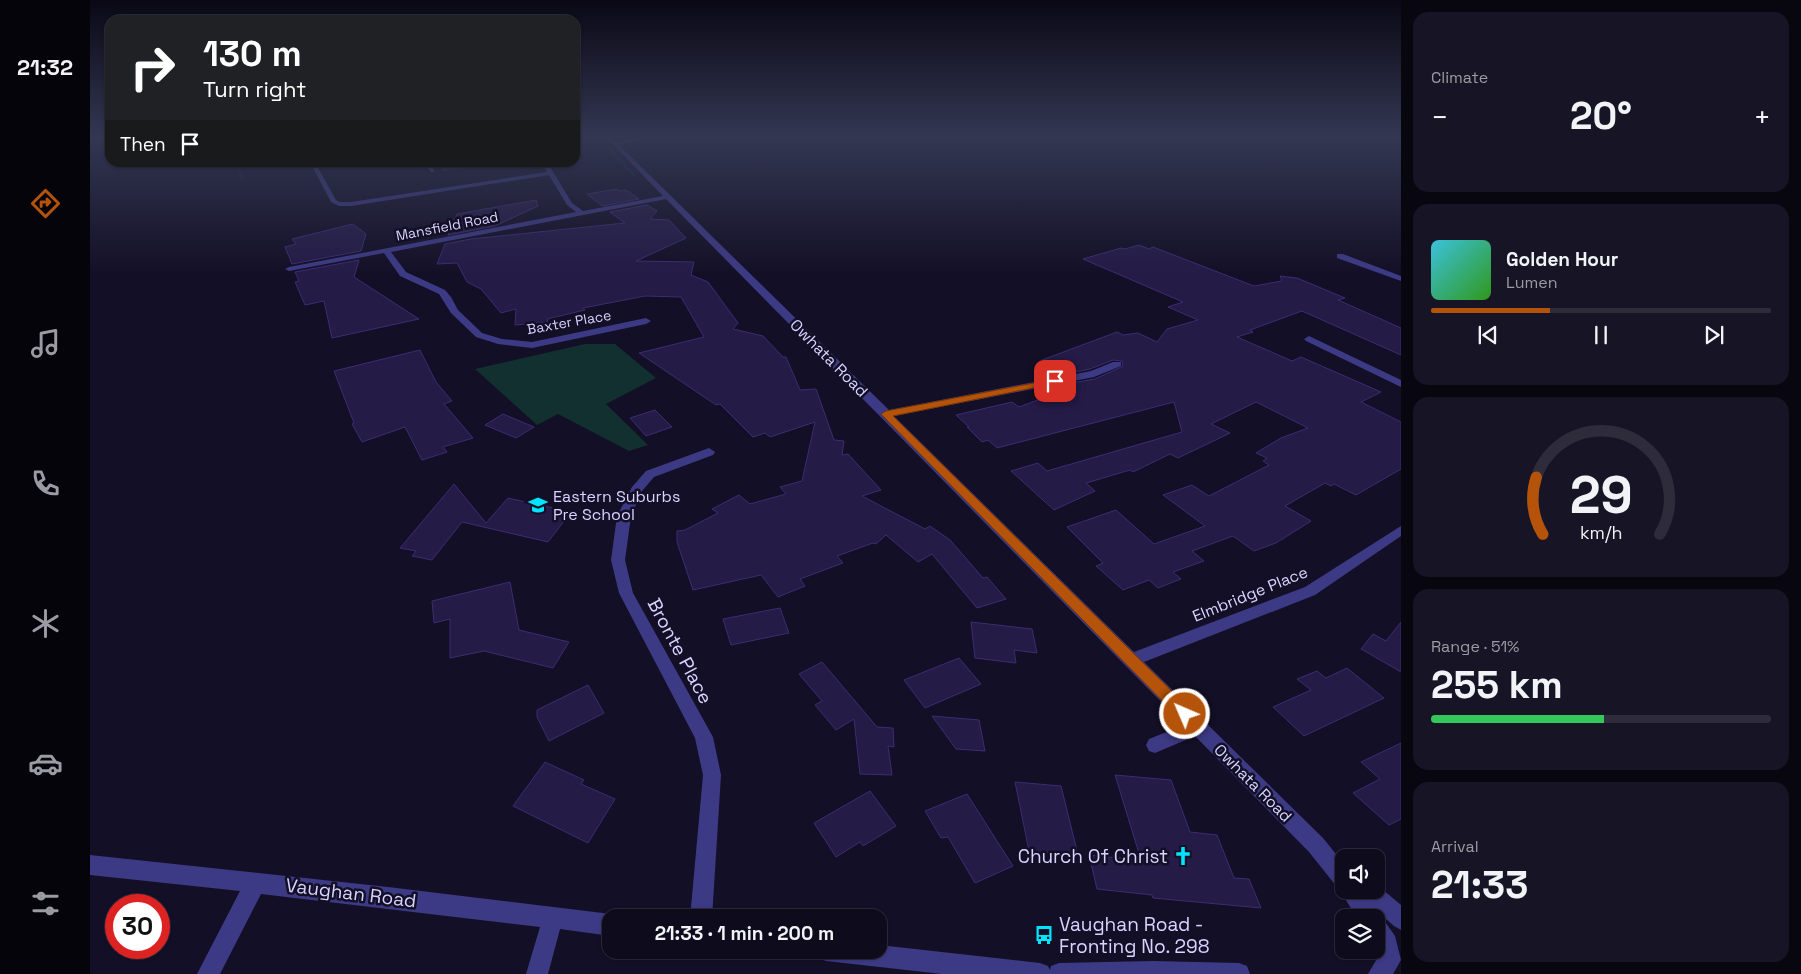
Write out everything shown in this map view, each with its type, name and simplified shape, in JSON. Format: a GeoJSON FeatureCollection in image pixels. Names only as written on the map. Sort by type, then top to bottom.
{"type":"FeatureCollection","features":[{"type":"Feature","properties":{"kind":"street"},"geometry":{"type":"LineString","coordinates":[[322,182],[333,202],[339,204],[486,182]]}},
{"type":"Feature","properties":{"kind":"street"},"geometry":{"type":"LineString","coordinates":[[556,182],[569,204],[581,213]]}},
{"type":"Feature","properties":{"kind":"street","name":"Owhata Road"},"geometry":{"type":"LineString","coordinates":[[653,182],[1198,727],[1325,856],[1335,869]]}},
{"type":"Feature","properties":{"kind":"street","name":"Mansfield Road"},"geometry":{"type":"LineString","coordinates":[[289,269],[668,197]]}},
{"type":"Feature","properties":{"kind":"street","name":"Baxter Place"},"geometry":{"type":"LineString","coordinates":[[385,250],[403,274],[442,292],[447,297],[454,311],[478,335],[501,342],[532,346],[646,321]]}},
{"type":"Feature","properties":{"kind":"street"},"geometry":{"type":"LineString","coordinates":[[1340,256],[1401,279]]}},
{"type":"Feature","properties":{"kind":"street"},"geometry":{"type":"LineString","coordinates":[[1309,339],[1401,384]]}},
{"type":"Feature","properties":{"kind":"street"},"geometry":{"type":"LineString","coordinates":[[886,414],[1094,374],[1117,364]]}},
{"type":"Feature","properties":{"kind":"street","name":"Bronte Place"},"geometry":{"type":"LineString","coordinates":[[702,909],[712,775],[704,737],[626,593],[618,560],[624,516],[636,490],[650,474],[709,452]]}},
{"type":"Feature","properties":{"kind":"street","name":"Elmbridge Place"},"geometry":{"type":"LineString","coordinates":[[1131,660],[1310,591],[1401,530]]}},
{"type":"Feature","properties":{"kind":"street"},"geometry":{"type":"LineString","coordinates":[[1155,745],[1198,727]]}},
{"type":"Feature","properties":{"kind":"street","name":"Owhata Road"},"geometry":{"type":"LineString","coordinates":[[1325,856],[1335,863]]}},
{"type":"Feature","properties":{"kind":"street","name":"Vaughan Road"},"geometry":{"type":"LineString","coordinates":[[90,865],[256,882],[602,924]]}},
{"type":"Feature","properties":{"kind":"street"},"geometry":{"type":"LineString","coordinates":[[208,974],[256,882]]}},
{"type":"Feature","properties":{"kind":"street"},"geometry":{"type":"LineString","coordinates":[[1378,899],[1401,919]]}},
{"type":"Feature","properties":{"kind":"street"},"geometry":{"type":"LineString","coordinates":[[537,974],[553,918]]}},
{"type":"Feature","properties":{"kind":"street"},"geometry":{"type":"LineString","coordinates":[[1379,974],[1390,960],[1388,943]]}},
{"type":"Feature","properties":{"kind":"street"},"geometry":{"type":"LineString","coordinates":[[887,957],[1040,974]]}},
{"type":"Feature","properties":{"kind":"street"},"geometry":{"type":"LineString","coordinates":[[1059,974],[1153,972],[1239,974]]}},
{"type":"Feature","properties":{"kind":"green space"},"geometry":{"type":"Polygon","coordinates":[[[585,344],[615,344],[656,378],[606,404],[648,445],[629,451],[558,414],[537,425],[475,369],[585,344]]]}},
{"type":"Feature","properties":{"kind":"building"},"geometry":{"type":"Polygon","coordinates":[[[617,189],[620,191],[626,190],[639,199],[602,206],[587,194],[617,189]]]}},
{"type":"Feature","properties":{"kind":"building"},"geometry":{"type":"Polygon","coordinates":[[[536,200],[538,206],[495,226],[448,235],[457,214],[536,200]]]}},
{"type":"Feature","properties":{"kind":"building"},"geometry":{"type":"Polygon","coordinates":[[[647,205],[657,211],[650,219],[669,220],[686,238],[636,261],[694,262],[691,275],[708,282],[738,323],[733,329],[763,336],[783,357],[786,357],[800,390],[816,389],[834,440],[844,441],[842,455],[848,454],[881,490],[862,496],[925,529],[930,526],[950,540],[983,578],[987,577],[1006,599],[977,608],[932,554],[918,562],[886,535],[876,544],[873,543],[837,556],[843,563],[800,579],[805,586],[778,597],[761,575],[693,590],[677,542],[677,531],[685,530],[718,513],[712,509],[739,495],[750,504],[786,494],[780,487],[802,481],[815,422],[770,437],[765,433],[753,437],[720,404],[716,405],[639,353],[704,337],[681,297],[645,296],[583,308],[585,310],[547,319],[548,322],[515,325],[516,309],[501,313],[481,289],[467,282],[457,263],[437,264],[445,244],[471,239],[625,223],[610,212],[647,205]]]}},
{"type":"Feature","properties":{"kind":"building"},"geometry":{"type":"Polygon","coordinates":[[[353,224],[366,234],[361,251],[292,264],[285,247],[296,244],[292,239],[353,224]]]}},
{"type":"Feature","properties":{"kind":"building"},"geometry":{"type":"Polygon","coordinates":[[[1139,245],[1149,249],[1153,247],[1254,286],[1282,281],[1280,276],[1297,278],[1345,298],[1338,300],[1401,328],[1401,355],[1302,311],[1250,330],[1253,332],[1237,337],[1292,361],[1301,357],[1381,392],[1361,402],[1401,422],[1401,469],[1356,495],[1334,484],[1331,486],[1325,483],[1285,506],[1311,521],[1276,543],[1254,551],[1233,536],[1192,551],[1204,561],[1173,572],[1181,579],[1158,588],[1149,580],[1123,590],[1096,566],[1103,563],[1067,527],[1116,510],[1154,544],[1205,526],[1163,495],[1192,485],[1209,496],[1269,465],[1263,461],[1267,458],[1256,453],[1281,438],[1308,428],[1256,402],[1211,424],[1230,433],[1178,458],[1170,454],[1133,472],[1130,470],[1086,483],[1095,491],[1054,510],[1011,471],[1038,463],[1047,471],[1182,432],[1174,402],[997,448],[988,440],[982,442],[967,427],[969,427],[956,415],[1012,402],[1019,407],[1075,386],[1071,383],[1095,379],[1123,366],[1122,361],[1113,360],[1090,369],[1057,376],[1038,365],[1045,362],[1042,360],[1117,332],[1123,335],[1138,333],[1157,342],[1167,329],[1198,320],[1168,307],[1183,302],[1083,259],[1139,245]]]}},
{"type":"Feature","properties":{"kind":"building"},"geometry":{"type":"Polygon","coordinates":[[[359,260],[354,277],[419,319],[332,338],[324,301],[305,305],[295,282],[299,281],[295,272],[359,260]]]}},
{"type":"Feature","properties":{"kind":"building"},"geometry":{"type":"Polygon","coordinates":[[[420,350],[436,382],[452,401],[444,404],[473,438],[443,447],[447,452],[422,460],[405,427],[362,442],[352,424],[354,423],[334,371],[420,350]]]}},
{"type":"Feature","properties":{"kind":"building"},"geometry":{"type":"Polygon","coordinates":[[[655,410],[672,427],[646,436],[630,418],[655,410]]]}},
{"type":"Feature","properties":{"kind":"building"},"geometry":{"type":"Polygon","coordinates":[[[503,414],[534,427],[516,438],[485,425],[503,414]]]}},
{"type":"Feature","properties":{"kind":"building"},"geometry":{"type":"Polygon","coordinates":[[[454,484],[486,523],[508,498],[571,512],[548,542],[462,522],[432,560],[412,556],[416,551],[400,548],[454,484]]]}},
{"type":"Feature","properties":{"kind":"building"},"geometry":{"type":"Polygon","coordinates":[[[510,582],[519,630],[569,642],[553,668],[484,651],[450,658],[450,619],[434,623],[432,601],[510,582]]]}},
{"type":"Feature","properties":{"kind":"building"},"geometry":{"type":"Polygon","coordinates":[[[780,608],[789,633],[731,645],[723,619],[780,608]]]}},
{"type":"Feature","properties":{"kind":"building"},"geometry":{"type":"Polygon","coordinates":[[[971,622],[1032,629],[1037,653],[1014,650],[1016,663],[975,658],[971,622]]]}},
{"type":"Feature","properties":{"kind":"building"},"geometry":{"type":"Polygon","coordinates":[[[1401,622],[1401,672],[1361,649],[1373,634],[1386,641],[1401,622]]]}},
{"type":"Feature","properties":{"kind":"building"},"geometry":{"type":"Polygon","coordinates":[[[959,658],[981,684],[925,708],[904,680],[959,658]]]}},
{"type":"Feature","properties":{"kind":"building"},"geometry":{"type":"Polygon","coordinates":[[[822,662],[877,727],[893,728],[894,747],[888,746],[892,775],[860,774],[854,719],[836,730],[815,705],[822,701],[799,674],[822,662]]]}},
{"type":"Feature","properties":{"kind":"building"},"geometry":{"type":"Polygon","coordinates":[[[1347,668],[1384,698],[1304,736],[1273,707],[1311,690],[1297,679],[1317,671],[1326,678],[1347,668]]]}},
{"type":"Feature","properties":{"kind":"building"},"geometry":{"type":"Polygon","coordinates":[[[588,685],[604,713],[549,741],[537,717],[537,710],[588,685]]]}},
{"type":"Feature","properties":{"kind":"building"},"geometry":{"type":"Polygon","coordinates":[[[932,716],[979,720],[985,751],[956,749],[932,716]]]}},
{"type":"Feature","properties":{"kind":"building"},"geometry":{"type":"Polygon","coordinates":[[[1401,743],[1401,819],[1389,825],[1353,793],[1380,779],[1361,762],[1401,743]]]}},
{"type":"Feature","properties":{"kind":"building"},"geometry":{"type":"Polygon","coordinates":[[[545,762],[584,780],[581,784],[615,799],[588,843],[513,806],[545,762]]]}},
{"type":"Feature","properties":{"kind":"building","name":"Church Of Christ"},"geometry":{"type":"Polygon","coordinates":[[[1115,775],[1171,780],[1190,832],[1217,835],[1234,878],[1249,879],[1261,908],[1153,898],[1152,895],[1097,889],[1089,855],[1141,860],[1115,775]]]}},
{"type":"Feature","properties":{"kind":"building"},"geometry":{"type":"Polygon","coordinates":[[[1015,782],[1061,786],[1078,855],[1029,851],[1015,782]]]}},
{"type":"Feature","properties":{"kind":"building"},"geometry":{"type":"Polygon","coordinates":[[[870,791],[896,826],[863,846],[860,842],[836,857],[814,823],[870,791]]]}},
{"type":"Feature","properties":{"kind":"building"},"geometry":{"type":"Polygon","coordinates":[[[967,794],[1013,866],[975,883],[948,837],[941,838],[925,811],[967,794]]]}},
{"type":"Feature","properties":{"kind":"place","name":"Eastern Suburbs Pre School"},"geometry":{"type":"Point","coordinates":[538,505]}},
{"type":"Feature","properties":{"kind":"place","name":"Church Of Christ"},"geometry":{"type":"Point","coordinates":[1183,856]}},
{"type":"Feature","properties":{"kind":"place","name":"Vaughan Road - Fronting No. 298"},"geometry":{"type":"Point","coordinates":[1044,935]}},
{"type":"Feature","properties":{"kind":"route"},"geometry":{"type":"LineString","coordinates":[[1055,381],[886,414],[1185,714]]}}]}
